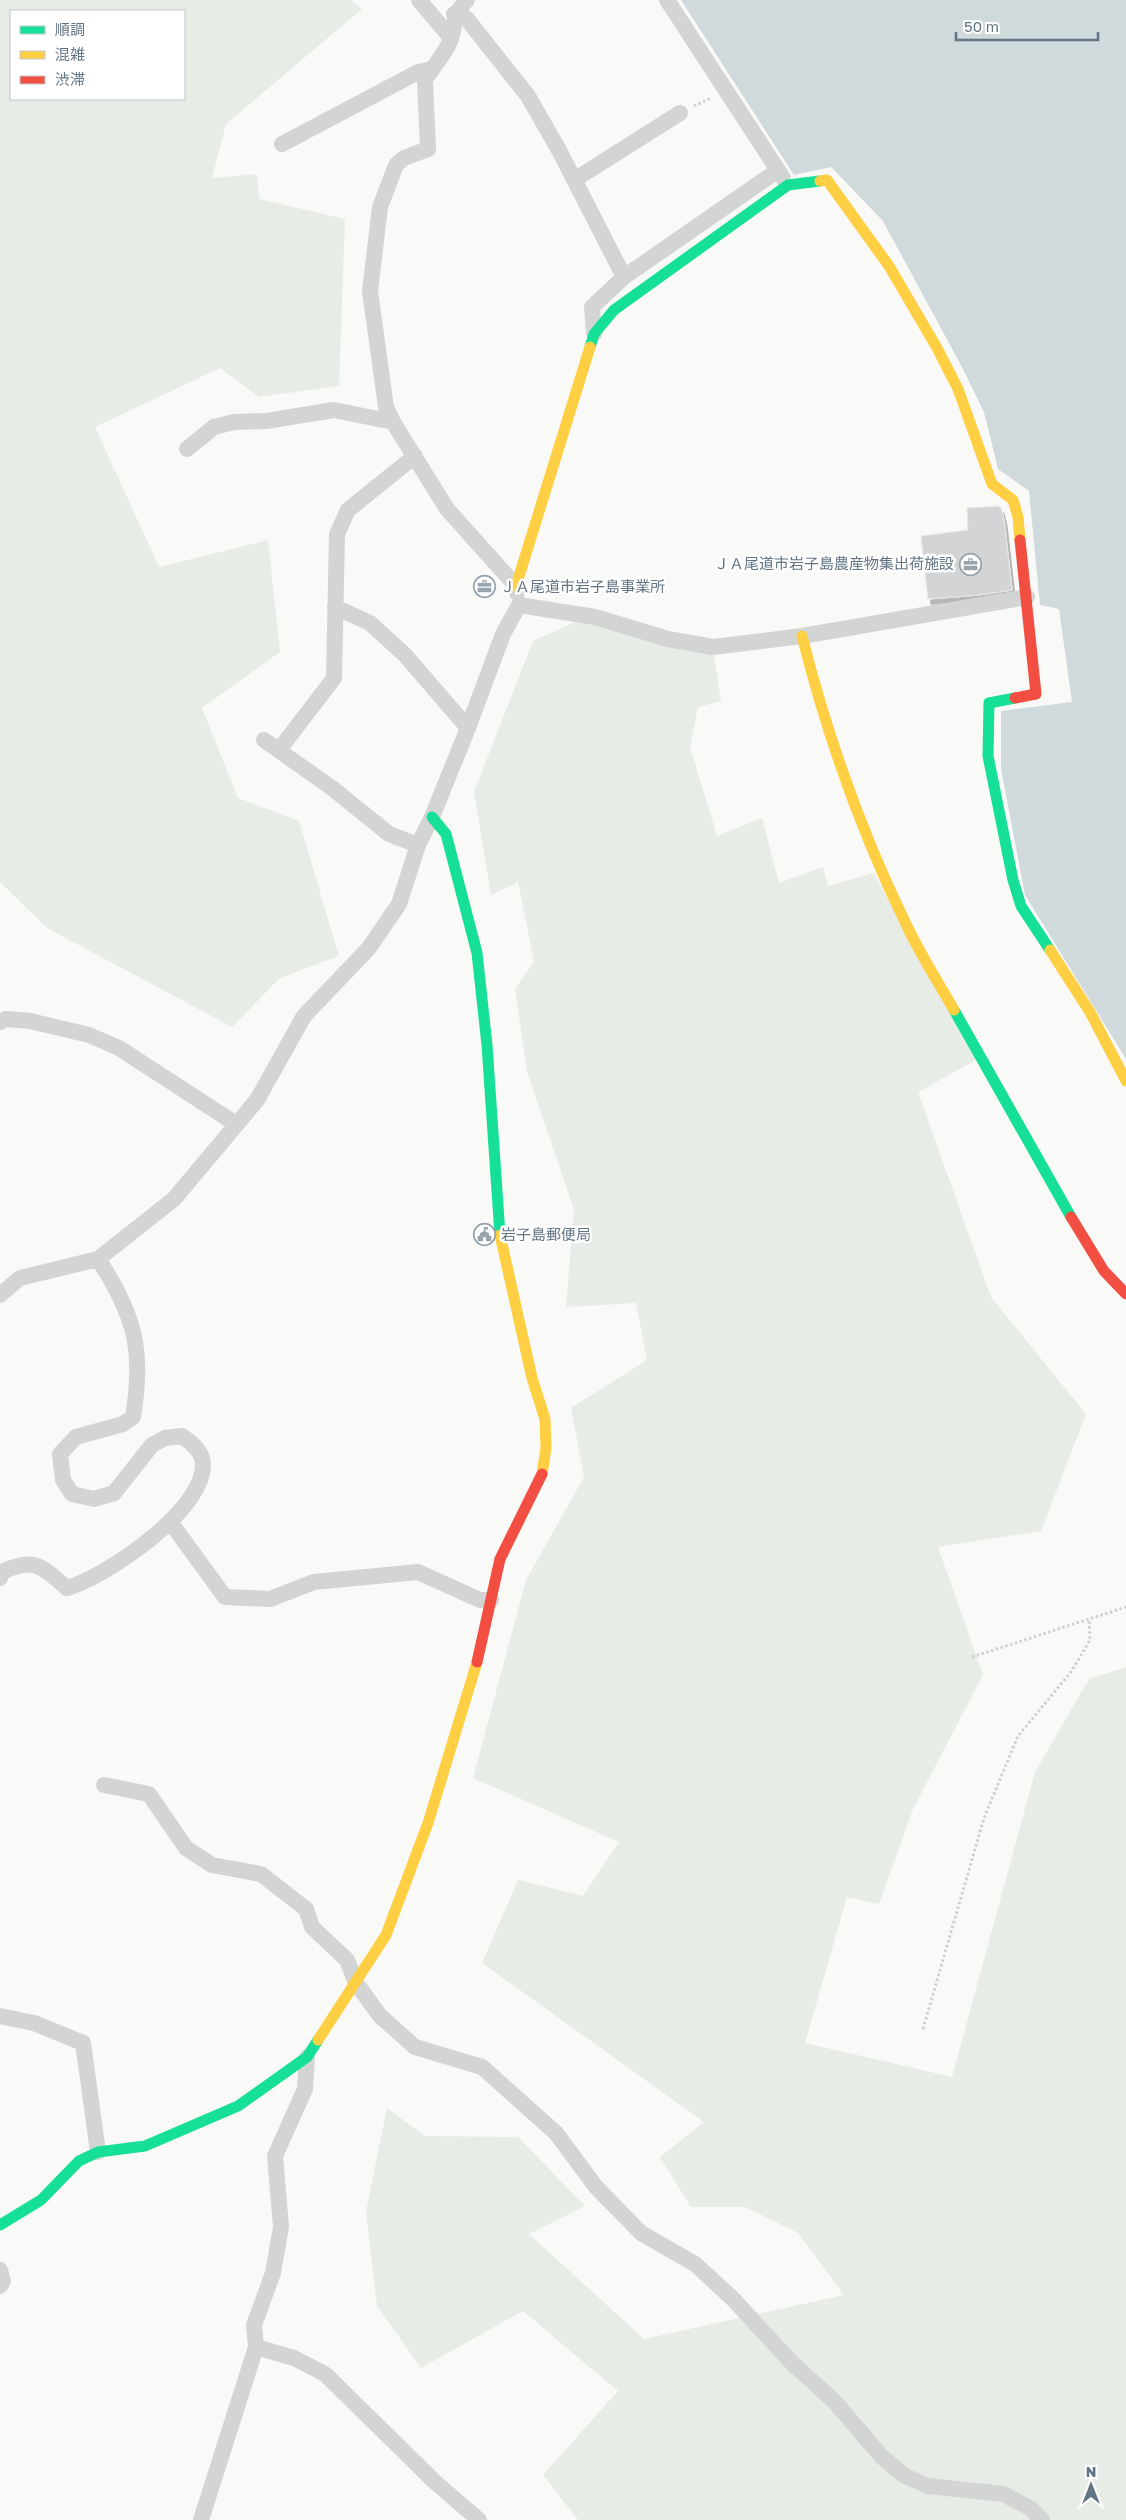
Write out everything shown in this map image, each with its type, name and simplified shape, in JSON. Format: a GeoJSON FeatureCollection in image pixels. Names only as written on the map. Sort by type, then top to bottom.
{"type":"FeatureCollection","features":[{"type":"Feature","properties":{"kind":"street"},"geometry":{"type":"LineString","coordinates":[[419,0],[451,38]]}},
{"type":"Feature","properties":{"kind":"street"},"geometry":{"type":"LineString","coordinates":[[467,0],[454,14],[451,38],[442,58],[425,80],[428,150],[404,158],[396,165],[380,208],[370,291],[386,407],[393,422],[432,488],[447,509],[516,586]]}},
{"type":"Feature","properties":{"kind":"street"},"geometry":{"type":"LineString","coordinates":[[667,0],[777,171],[788,185]]}},
{"type":"Feature","properties":{"kind":"street"},"geometry":{"type":"LineString","coordinates":[[454,14],[467,19],[528,96],[624,277]]}},
{"type":"Feature","properties":{"kind":"street"},"geometry":{"type":"LineString","coordinates":[[282,144],[418,72],[432,69]]}},
{"type":"Feature","properties":{"kind":"street"},"geometry":{"type":"LineString","coordinates":[[574,180],[680,113]]}},
{"type":"Feature","properties":{"kind":"street"},"geometry":{"type":"LineString","coordinates":[[594,334],[592,307],[624,277],[777,171]]}},
{"type":"Feature","properties":{"kind":"street"},"geometry":{"type":"LineString","coordinates":[[0,1295],[20,1278],[98,1259],[174,1199],[257,1100],[304,1016],[369,948],[399,904],[418,845],[432,817],[468,728],[503,634],[519,606],[516,586],[544,501],[569,408],[594,334],[614,310],[788,185],[827,180],[889,266],[958,389],[992,484],[1013,500],[1018,517],[1036,694],[989,703],[988,756],[1013,880],[1021,906],[1090,1012],[1126,1081]]}},
{"type":"Feature","properties":{"kind":"street"},"geometry":{"type":"LineString","coordinates":[[187,449],[214,427],[234,422],[266,421],[334,410],[393,422]]}},
{"type":"Feature","properties":{"kind":"street"},"geometry":{"type":"LineString","coordinates":[[279,750],[334,678],[337,534],[348,510],[414,456]]}},
{"type":"Feature","properties":{"kind":"street"},"geometry":{"type":"LineString","coordinates":[[519,606],[595,617],[688,644],[735,646],[1027,597]]}},
{"type":"Feature","properties":{"kind":"street"},"geometry":{"type":"LineString","coordinates":[[335,607],[370,623],[404,655],[468,728]]}},
{"type":"Feature","properties":{"kind":"street"},"geometry":{"type":"LineString","coordinates":[[802,636],[820,708],[860,820],[907,926],[1087,1245],[1104,1270],[1126,1294]]}},
{"type":"Feature","properties":{"kind":"street"},"geometry":{"type":"LineString","coordinates":[[264,740],[332,788],[389,834],[418,845]]}},
{"type":"Feature","properties":{"kind":"street"},"geometry":{"type":"LineString","coordinates":[[0,2225],[41,2200],[79,2161],[98,2152],[145,2146],[238,2106],[307,2057],[386,1935],[428,1823],[478,1659],[500,1559],[541,1478],[546,1448],[545,1419],[532,1378],[500,1235],[487,1045],[477,953],[446,834],[432,817]]}},
{"type":"Feature","properties":{"kind":"street"},"geometry":{"type":"LineString","coordinates":[[0,1022],[6,1019],[30,1021],[89,1035],[112,1044],[178,1084],[236,1124]]}},
{"type":"Feature","properties":{"kind":"street"},"geometry":{"type":"LineString","coordinates":[[0,1578],[2,1572],[19,1564],[39,1564],[68,1588],[81,1584],[150,1540],[171,1523],[200,1480],[202,1459],[193,1444],[182,1436],[165,1438],[152,1445],[114,1493],[94,1500],[72,1494],[63,1480],[60,1454],[76,1437],[123,1424],[133,1417],[138,1385],[136,1340],[120,1291],[98,1259]]}},
{"type":"Feature","properties":{"kind":"street"},"geometry":{"type":"LineString","coordinates":[[171,1523],[225,1598],[270,1599],[314,1582],[418,1572],[480,1600],[491,1600]]}},
{"type":"Feature","properties":{"kind":"street"},"geometry":{"type":"LineString","coordinates":[[104,1785],[124,1787],[149,1794],[186,1848],[212,1864],[261,1874],[306,1909],[312,1927],[347,1960],[356,1983],[380,2016],[414,2046],[482,2066],[556,2133],[596,2187],[641,2233],[695,2264],[732,2298],[793,2364],[834,2401],[882,2457],[905,2476],[928,2486],[1004,2494],[1030,2508],[1042,2520]]}},
{"type":"Feature","properties":{"kind":"street"},"geometry":{"type":"LineString","coordinates":[[0,2016],[34,2023],[83,2043],[98,2152]]}},
{"type":"Feature","properties":{"kind":"street"},"geometry":{"type":"LineString","coordinates":[[201,2520],[256,2347],[254,2325],[273,2273],[281,2227],[276,2156],[305,2089],[307,2057]]}},
{"type":"Feature","properties":{"kind":"street"},"geometry":{"type":"LineString","coordinates":[[0,2270],[3,2281],[0,2286]]}},
{"type":"Feature","properties":{"kind":"street"},"geometry":{"type":"LineString","coordinates":[[256,2347],[294,2358],[325,2374],[434,2482],[479,2520]]}},
{"type":"Feature","properties":{"kind":"path"},"geometry":{"type":"LineString","coordinates":[[680,113],[725,91]]}},
{"type":"Feature","properties":{"kind":"path"},"geometry":{"type":"LineString","coordinates":[[972,1657],[1126,1607]]}},
{"type":"Feature","properties":{"kind":"path"},"geometry":{"type":"LineString","coordinates":[[923,2029],[984,1818],[1018,1736],[1071,1672],[1090,1640],[1089,1620]]}},
{"type":"Feature","properties":{"kind":"shaded area"},"geometry":{"type":"Polygon","coordinates":[[[0,0],[351,0],[362,9],[226,124],[212,178],[257,174],[259,199],[345,219],[339,386],[259,397],[220,368],[95,427],[159,567],[268,540],[280,652],[202,708],[238,798],[299,821],[339,956],[280,978],[232,1027],[47,928],[0,882],[0,0]]]}},
{"type":"Feature","properties":{"kind":"shaded area"},"geometry":{"type":"Polygon","coordinates":[[[681,0],[1126,0],[1126,1059],[1025,895],[1001,769],[1001,711],[1072,702],[1059,609],[1040,605],[1029,491],[998,469],[984,412],[963,369],[883,221],[831,167],[794,175],[681,0]]]}},
{"type":"Feature","properties":{"kind":"shaded area"},"geometry":{"type":"Polygon","coordinates":[[[582,619],[713,649],[721,701],[698,707],[690,747],[717,836],[762,818],[779,883],[823,867],[828,886],[874,873],[976,1060],[918,1092],[991,1297],[1086,1414],[1041,1531],[938,1547],[983,1675],[913,1809],[879,1904],[847,1897],[805,2043],[952,2077],[1035,1772],[1089,1679],[1126,1667],[1126,2520],[578,2520],[543,2475],[618,2391],[523,2311],[421,2368],[377,2306],[366,2212],[387,2108],[425,2136],[518,2137],[585,2206],[529,2234],[644,2339],[844,2295],[798,2233],[745,2207],[691,2207],[660,2157],[704,2122],[482,1963],[518,1880],[583,1896],[619,1842],[473,1778],[526,1580],[584,1477],[571,1408],[647,1360],[636,1303],[566,1307],[574,1210],[527,1071],[515,989],[534,962],[518,882],[491,895],[474,792],[533,641],[582,619]]]}},
{"type":"Feature","properties":{"kind":"building","name":"ＪＡ尾道市岩子島農産物集出荷施設"},"geometry":{"type":"Polygon","coordinates":[[[998,506],[1001,508],[1004,520],[1012,590],[928,599],[921,536],[968,530],[967,508],[998,506]]]}},
{"type":"Feature","properties":{"kind":"traffic: fast"},"geometry":{"type":"LineString","coordinates":[[590,347],[594,334],[614,310],[788,185],[820,181]]}},
{"type":"Feature","properties":{"kind":"traffic: fast"},"geometry":{"type":"LineString","coordinates":[[1015,698],[989,703],[988,756],[1013,880],[1021,906],[1050,950]]}},
{"type":"Feature","properties":{"kind":"traffic: fast"},"geometry":{"type":"LineString","coordinates":[[432,817],[446,834],[477,953],[487,1045],[500,1235]]}},
{"type":"Feature","properties":{"kind":"traffic: fast"},"geometry":{"type":"LineString","coordinates":[[954,1010],[1071,1217]]}},
{"type":"Feature","properties":{"kind":"traffic: fast"},"geometry":{"type":"LineString","coordinates":[[0,2225],[41,2200],[79,2161],[98,2152],[145,2146],[238,2106],[307,2057],[318,2040]]}},
{"type":"Feature","properties":{"kind":"traffic: slow"},"geometry":{"type":"LineString","coordinates":[[820,181],[827,180],[889,266],[937,348],[958,389],[992,484],[1013,500],[1018,517],[1020,540]]}},
{"type":"Feature","properties":{"kind":"traffic: slow"},"geometry":{"type":"LineString","coordinates":[[516,586],[590,347]]}},
{"type":"Feature","properties":{"kind":"traffic: slow"},"geometry":{"type":"LineString","coordinates":[[802,636],[822,710],[846,783],[874,854],[911,935],[954,1010]]}},
{"type":"Feature","properties":{"kind":"traffic: slow"},"geometry":{"type":"LineString","coordinates":[[1050,950],[1090,1012],[1126,1081]]}},
{"type":"Feature","properties":{"kind":"traffic: slow"},"geometry":{"type":"LineString","coordinates":[[500,1235],[532,1378],[545,1419],[546,1448],[542,1474]]}},
{"type":"Feature","properties":{"kind":"traffic: slow"},"geometry":{"type":"LineString","coordinates":[[318,2040],[386,1935],[428,1823],[477,1662]]}},
{"type":"Feature","properties":{"kind":"traffic: jam"},"geometry":{"type":"LineString","coordinates":[[1015,698],[1036,694],[1020,540]]}},
{"type":"Feature","properties":{"kind":"traffic: jam"},"geometry":{"type":"LineString","coordinates":[[1071,1217],[1104,1271],[1126,1294]]}},
{"type":"Feature","properties":{"kind":"traffic: jam"},"geometry":{"type":"LineString","coordinates":[[477,1662],[500,1559],[542,1474]]}},
{"type":"Feature","properties":{"kind":"place","name":"ＪＡ尾道市岩子島農産物集出荷施設"},"geometry":{"type":"Point","coordinates":[970,564]}},
{"type":"Feature","properties":{"kind":"place","name":"ＪＡ尾道市岩子島事業所"},"geometry":{"type":"Point","coordinates":[484,587]}},
{"type":"Feature","properties":{"kind":"place","name":"岩子島郵便局"},"geometry":{"type":"Point","coordinates":[485,1235]}}]}
